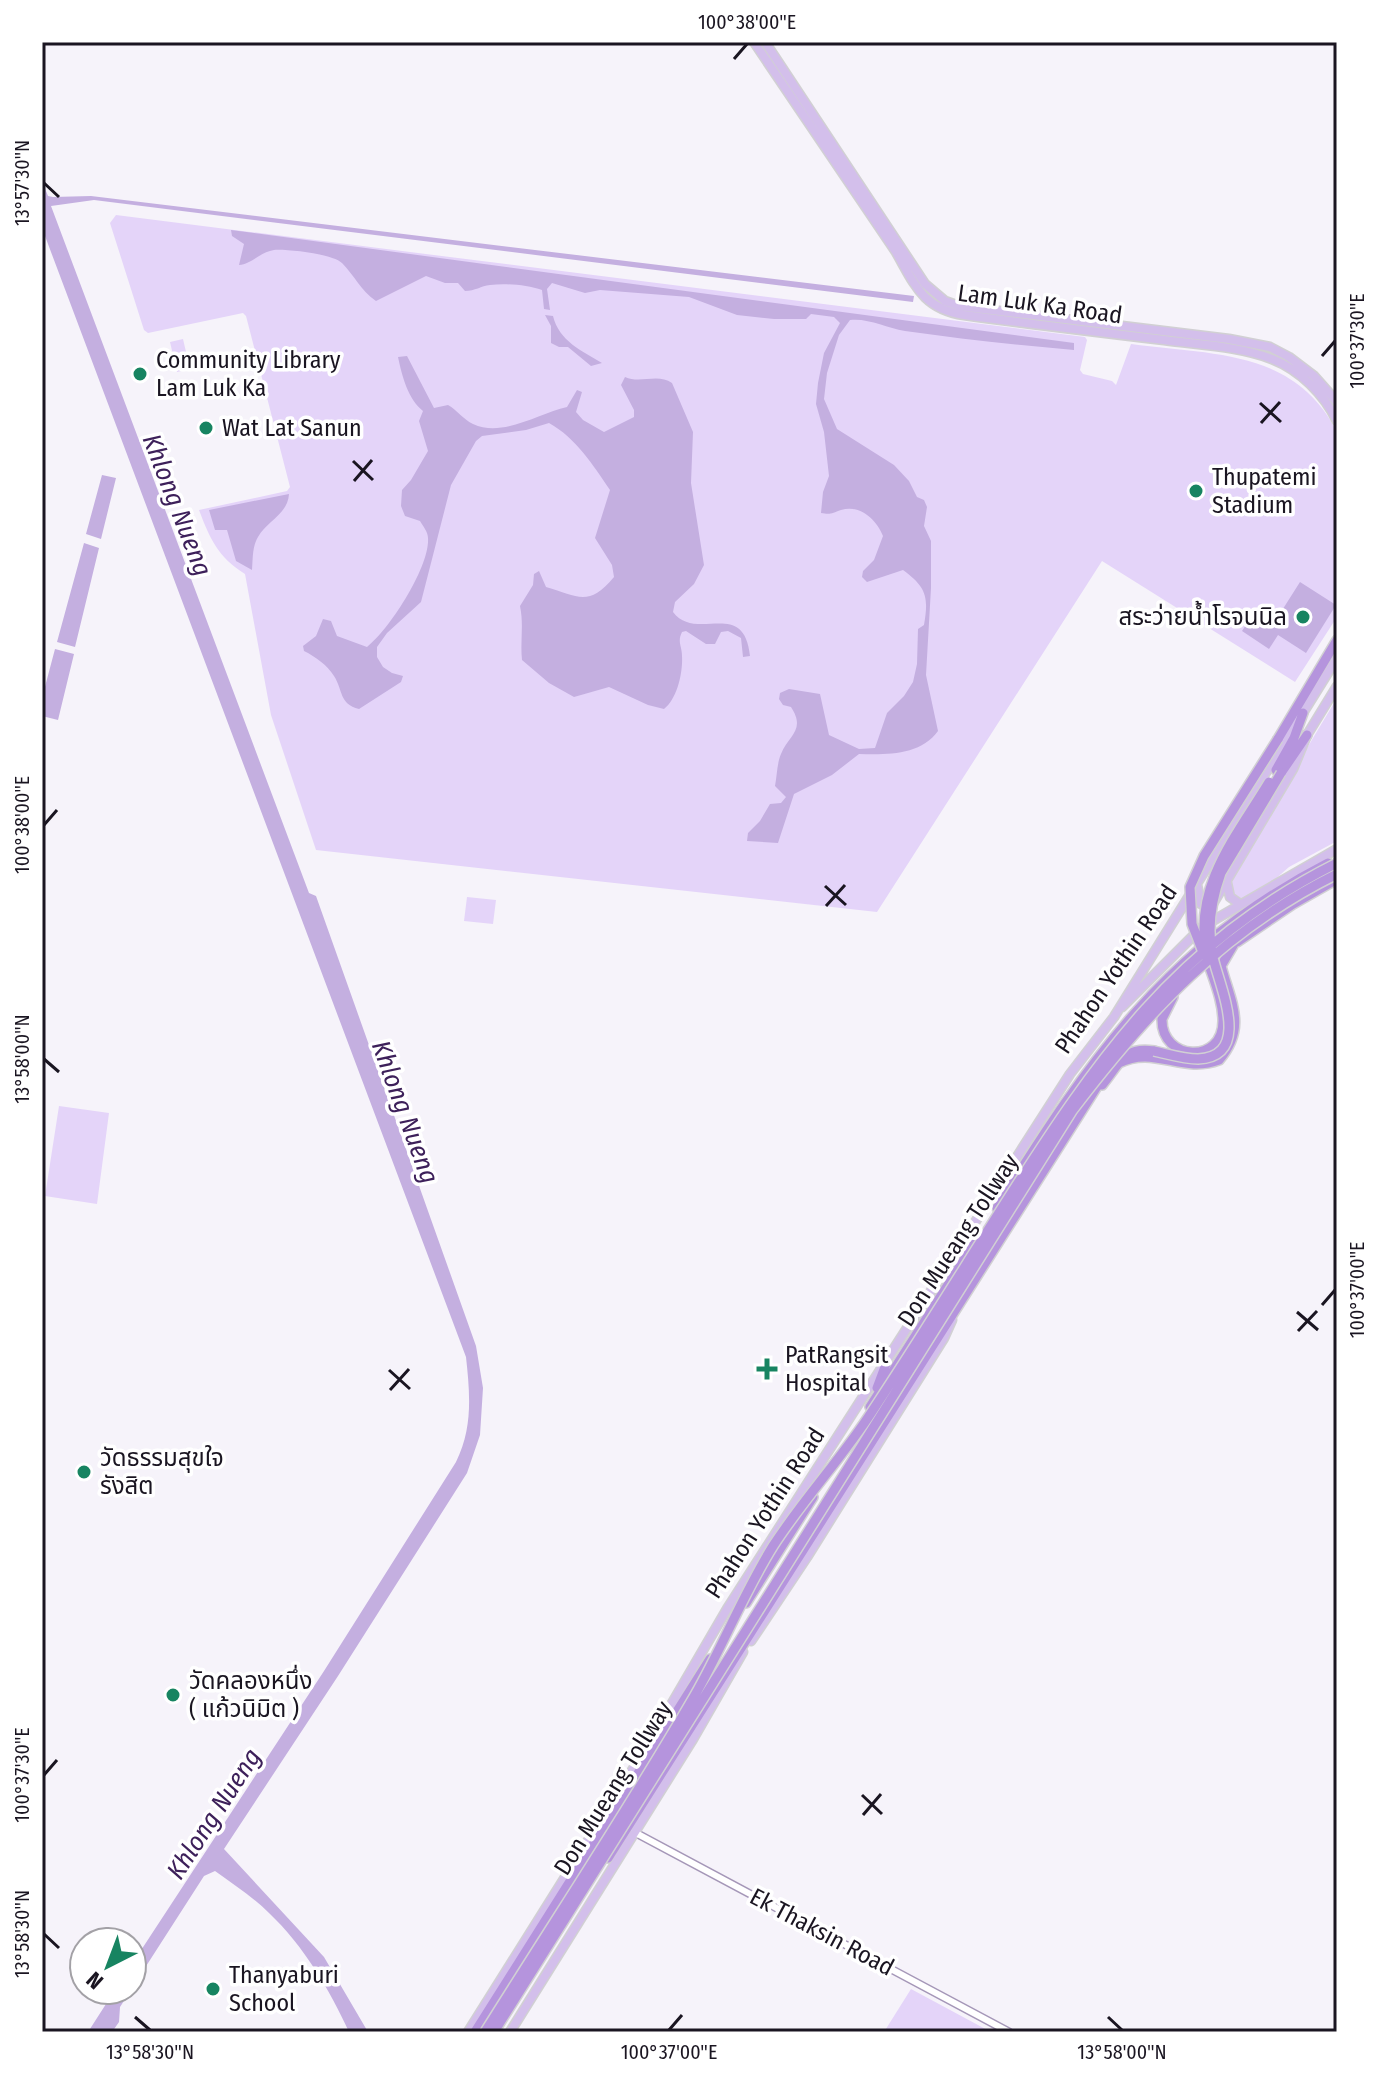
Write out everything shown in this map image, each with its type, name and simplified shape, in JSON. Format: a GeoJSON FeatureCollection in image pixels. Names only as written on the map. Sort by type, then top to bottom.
{"type":"FeatureCollection","features":[{"type":"Feature","properties":{"kind":"highway"},"geometry":{"type":"LineString","coordinates":[[1175,994],[1162,1019],[1166,1038],[1178,1049],[1196,1053],[1209,1050],[1219,1038],[1223,1020],[1209,965],[1192,924],[1190,887],[1204,856],[1337,640]]}},
{"type":"Feature","properties":{"kind":"highway"},"geometry":{"type":"LineString","coordinates":[[1093,1093],[1134,1050],[1199,1059],[1219,1051],[1225,1042],[1230,1021],[1212,954],[1210,933],[1216,888],[1221,873],[1279,772],[1303,713]]}},
{"type":"Feature","properties":{"kind":"highway"},"geometry":{"type":"LineString","coordinates":[[1209,965],[1203,923],[1210,883],[1279,772],[1307,735]]}},
{"type":"Feature","properties":{"kind":"highway","name":"Phahon Yothin Road"},"geometry":{"type":"LineString","coordinates":[[475,2032],[1081,1077],[1140,1005],[1207,943],[1266,899],[1337,861]]}},
{"type":"Feature","properties":{"kind":"highway","name":"Don Mueang Tollway"},"geometry":{"type":"LineString","coordinates":[[485,2032],[696,1694],[754,1577],[802,1503],[871,1414],[1054,1126],[1094,1070],[1141,1011],[1208,947],[1264,906],[1337,861]]}},
{"type":"Feature","properties":{"kind":"highway","name":"Phahon Yothin Road"},"geometry":{"type":"LineString","coordinates":[[494,2032],[667,1768],[1119,1053],[1175,994],[1234,944],[1336,879]]}},
{"type":"Feature","properties":{"kind":"highway","name":"Don Mueang Tollway"},"geometry":{"type":"LineString","coordinates":[[494,2032],[1072,1111],[1119,1051],[1173,991],[1238,936],[1297,896],[1336,879]]}},
{"type":"Feature","properties":{"kind":"highway"},"geometry":{"type":"LineString","coordinates":[[1119,1063],[1146,1056],[1192,1066],[1219,1060],[1234,1039],[1234,1006],[1221,966],[1234,944]]}},
{"type":"Feature","properties":{"kind":"highway"},"geometry":{"type":"LineString","coordinates":[[871,1406],[886,1364]]}},
{"type":"Feature","properties":{"kind":"highway"},"geometry":{"type":"LineString","coordinates":[[498,1986],[521,1958]]}},
{"type":"Feature","properties":{"kind":"main road","name":"Lam Luk Ka Road"},"geometry":{"type":"LineString","coordinates":[[754,42],[896,252],[916,288],[931,304],[949,313],[1234,349],[1273,359],[1314,388],[1337,421]]}},
{"type":"Feature","properties":{"kind":"main road","name":"Lam Luk Ka Road"},"geometry":{"type":"LineString","coordinates":[[765,42],[925,284],[936,295],[959,306],[1079,319],[1270,347],[1314,376],[1337,402]]}},
{"type":"Feature","properties":{"kind":"main road"},"geometry":{"type":"LineString","coordinates":[[1078,330],[1079,319]]}},
{"type":"Feature","properties":{"kind":"main road","name":"Phahon Yothin Road"},"geometry":{"type":"LineString","coordinates":[[468,2032],[643,1753],[722,1618],[1070,1074],[1114,1017],[1337,658]]}},
{"type":"Feature","properties":{"kind":"main road"},"geometry":{"type":"LineString","coordinates":[[1196,884],[1201,904],[1208,908],[1215,904],[1337,686]]}},
{"type":"Feature","properties":{"kind":"main road"},"geometry":{"type":"LineString","coordinates":[[1114,1017],[1202,927],[1337,849]]}},
{"type":"Feature","properties":{"kind":"main road"},"geometry":{"type":"LineString","coordinates":[[1227,881],[1230,897],[1240,904]]}},
{"type":"Feature","properties":{"kind":"main road","name":"Phahon Yothin Road"},"geometry":{"type":"LineString","coordinates":[[510,2032],[745,1650],[944,1338],[956,1308]]}},
{"type":"Feature","properties":{"kind":"street","name":"Ek Thaksin Road"},"geometry":{"type":"LineString","coordinates":[[634,1832],[1009,2032]]}},
{"type":"Feature","properties":{"kind":"shaded area"},"geometry":{"type":"Polygon","coordinates":[[[42,181],[48,196],[53,197],[91,196],[914,296],[913,302],[94,200],[51,206],[309,893],[316,896],[476,1346],[483,1388],[480,1435],[467,1473],[224,1849],[324,1957],[368,2032],[349,2032],[324,1984],[293,1939],[263,1907],[215,1871],[204,1876],[148,1963],[148,1940],[456,1462],[468,1424],[466,1357],[42,228],[42,181]]]}},
{"type":"Feature","properties":{"kind":"shaded area"},"geometry":{"type":"Polygon","coordinates":[[[116,215],[1085,337],[1087,340],[1080,370],[1083,374],[1112,381],[1116,385],[1131,344],[1249,361],[1275,371],[1298,385],[1319,405],[1337,432],[1337,617],[1295,682],[1102,561],[877,912],[316,850],[271,715],[245,574],[228,561],[216,546],[199,510],[287,491],[290,487],[246,316],[243,313],[148,333],[144,330],[110,223],[116,215]]]}},
{"type":"Feature","properties":{"kind":"shaded area"},"geometry":{"type":"Polygon","coordinates":[[[231,230],[1074,343],[1074,350],[1010,344],[905,331],[857,320],[850,320],[839,335],[827,373],[824,399],[837,429],[894,465],[927,507],[924,526],[931,541],[931,588],[926,675],[938,731],[922,745],[903,752],[859,754],[832,775],[794,794],[778,843],[747,841],[748,833],[770,804],[781,803],[786,797],[775,786],[777,770],[797,721],[791,707],[783,705],[779,699],[780,693],[789,689],[820,694],[829,735],[859,749],[875,748],[887,713],[913,682],[918,629],[924,625],[924,593],[903,570],[867,582],[862,577],[863,571],[874,560],[883,536],[877,524],[855,509],[821,513],[823,492],[829,476],[824,432],[816,404],[824,353],[840,323],[834,317],[811,314],[806,319],[774,319],[737,315],[689,297],[600,290],[585,293],[552,283],[547,289],[550,310],[544,309],[542,290],[536,288],[496,284],[465,291],[458,283],[445,283],[426,276],[376,301],[342,263],[329,257],[274,250],[239,265],[244,244],[232,236],[231,230]]]}},
{"type":"Feature","properties":{"kind":"shaded area"},"geometry":{"type":"Polygon","coordinates":[[[545,315],[553,316],[566,339],[602,363],[591,366],[568,347],[551,343],[551,326],[545,315]]]}},
{"type":"Feature","properties":{"kind":"shaded area"},"geometry":{"type":"Polygon","coordinates":[[[183,339],[190,369],[177,372],[170,342],[183,339]]]}},
{"type":"Feature","properties":{"kind":"shaded area"},"geometry":{"type":"Polygon","coordinates":[[[407,356],[434,408],[448,405],[470,422],[485,428],[521,423],[567,407],[577,390],[582,392],[576,412],[583,420],[604,432],[634,417],[634,410],[621,385],[625,377],[661,379],[672,383],[693,432],[691,483],[704,565],[694,584],[675,602],[673,612],[694,624],[729,624],[739,629],[746,638],[750,656],[743,657],[741,638],[728,631],[721,632],[715,644],[706,644],[686,631],[682,632],[680,678],[676,692],[664,709],[609,687],[574,697],[549,683],[522,660],[520,606],[533,585],[534,574],[539,571],[546,587],[582,597],[597,593],[614,577],[612,565],[595,538],[610,490],[576,444],[549,423],[526,430],[482,436],[476,441],[451,485],[421,602],[387,633],[377,647],[377,657],[383,667],[403,676],[401,682],[359,709],[348,704],[331,672],[304,651],[303,646],[316,636],[323,619],[331,621],[337,636],[367,647],[396,613],[422,565],[427,550],[427,534],[420,521],[405,516],[401,506],[402,490],[428,451],[419,421],[423,411],[410,394],[398,357],[407,356]]]}},
{"type":"Feature","properties":{"kind":"shaded area"},"geometry":{"type":"Polygon","coordinates":[[[102,475],[116,478],[101,539],[86,534],[102,475]]]}},
{"type":"Feature","properties":{"kind":"shaded area"},"geometry":{"type":"Polygon","coordinates":[[[289,494],[285,507],[256,541],[252,570],[236,561],[227,530],[215,530],[209,510],[289,494]]]}},
{"type":"Feature","properties":{"kind":"shaded area"},"geometry":{"type":"Polygon","coordinates":[[[84,543],[99,548],[75,647],[57,642],[84,543]]]}},
{"type":"Feature","properties":{"kind":"shaded area","name":"สระว่ายน้ำโรจนนิล"},"geometry":{"type":"Polygon","coordinates":[[[1300,582],[1336,605],[1306,653],[1278,635],[1269,649],[1242,631],[1255,611],[1274,623],[1300,582]]]}},
{"type":"Feature","properties":{"kind":"shaded area"},"geometry":{"type":"Polygon","coordinates":[[[55,649],[74,654],[58,720],[42,716],[42,698],[55,649]]]}},
{"type":"Feature","properties":{"kind":"shaded area"},"geometry":{"type":"Polygon","coordinates":[[[1337,698],[1337,841],[1289,867],[1256,896],[1236,902],[1228,892],[1229,878],[1337,698]]]}},
{"type":"Feature","properties":{"kind":"shaded area"},"geometry":{"type":"Polygon","coordinates":[[[467,897],[496,900],[493,924],[464,921],[467,897]]]}},
{"type":"Feature","properties":{"kind":"shaded area"},"geometry":{"type":"Polygon","coordinates":[[[59,1106],[109,1113],[97,1204],[45,1196],[59,1106]]]}},
{"type":"Feature","properties":{"kind":"shaded area"},"geometry":{"type":"Polygon","coordinates":[[[911,1989],[991,2032],[884,2032],[911,1989]]]}},
{"type":"Feature","properties":{"kind":"shaded area"},"geometry":{"type":"Polygon","coordinates":[[[105,2006],[121,2006],[119,2022],[112,2032],[88,2032],[105,2006]]]}},
{"type":"Feature","properties":{"kind":"place","name":"Community Library Lam Luk Ka"},"geometry":{"type":"Point","coordinates":[140,374]}},
{"type":"Feature","properties":{"kind":"place","name":"Wat Lat Sanun"},"geometry":{"type":"Point","coordinates":[206,428]}},
{"type":"Feature","properties":{"kind":"place","name":"Thupatemi Stadium"},"geometry":{"type":"Point","coordinates":[1196,491]}},
{"type":"Feature","properties":{"kind":"place","name":"สระว่ายน้ำโรจนนิล"},"geometry":{"type":"Point","coordinates":[1303,617]}},
{"type":"Feature","properties":{"kind":"place","name":"PatRangsit Hospital"},"geometry":{"type":"Point","coordinates":[767,1369]}},
{"type":"Feature","properties":{"kind":"place","name":"วัดธรรมสุขใจ รังสิต"},"geometry":{"type":"Point","coordinates":[84,1472]}},
{"type":"Feature","properties":{"kind":"place","name":"วัดคลองหนึ่ง ( แก้วนิมิต )"},"geometry":{"type":"Point","coordinates":[173,1695]}},
{"type":"Feature","properties":{"kind":"place","name":"Thanyaburi School"},"geometry":{"type":"Point","coordinates":[213,1989]}},
{"type":"Feature","properties":{"kind":"water label","name":"Khlong Nueng"},"geometry":{"type":"Point","coordinates":[177,505]}},
{"type":"Feature","properties":{"kind":"water label","name":"Khlong Nueng"},"geometry":{"type":"Point","coordinates":[405,1112]}},
{"type":"Feature","properties":{"kind":"water label","name":"Khlong Nueng"},"geometry":{"type":"Point","coordinates":[214,1814]}}]}
